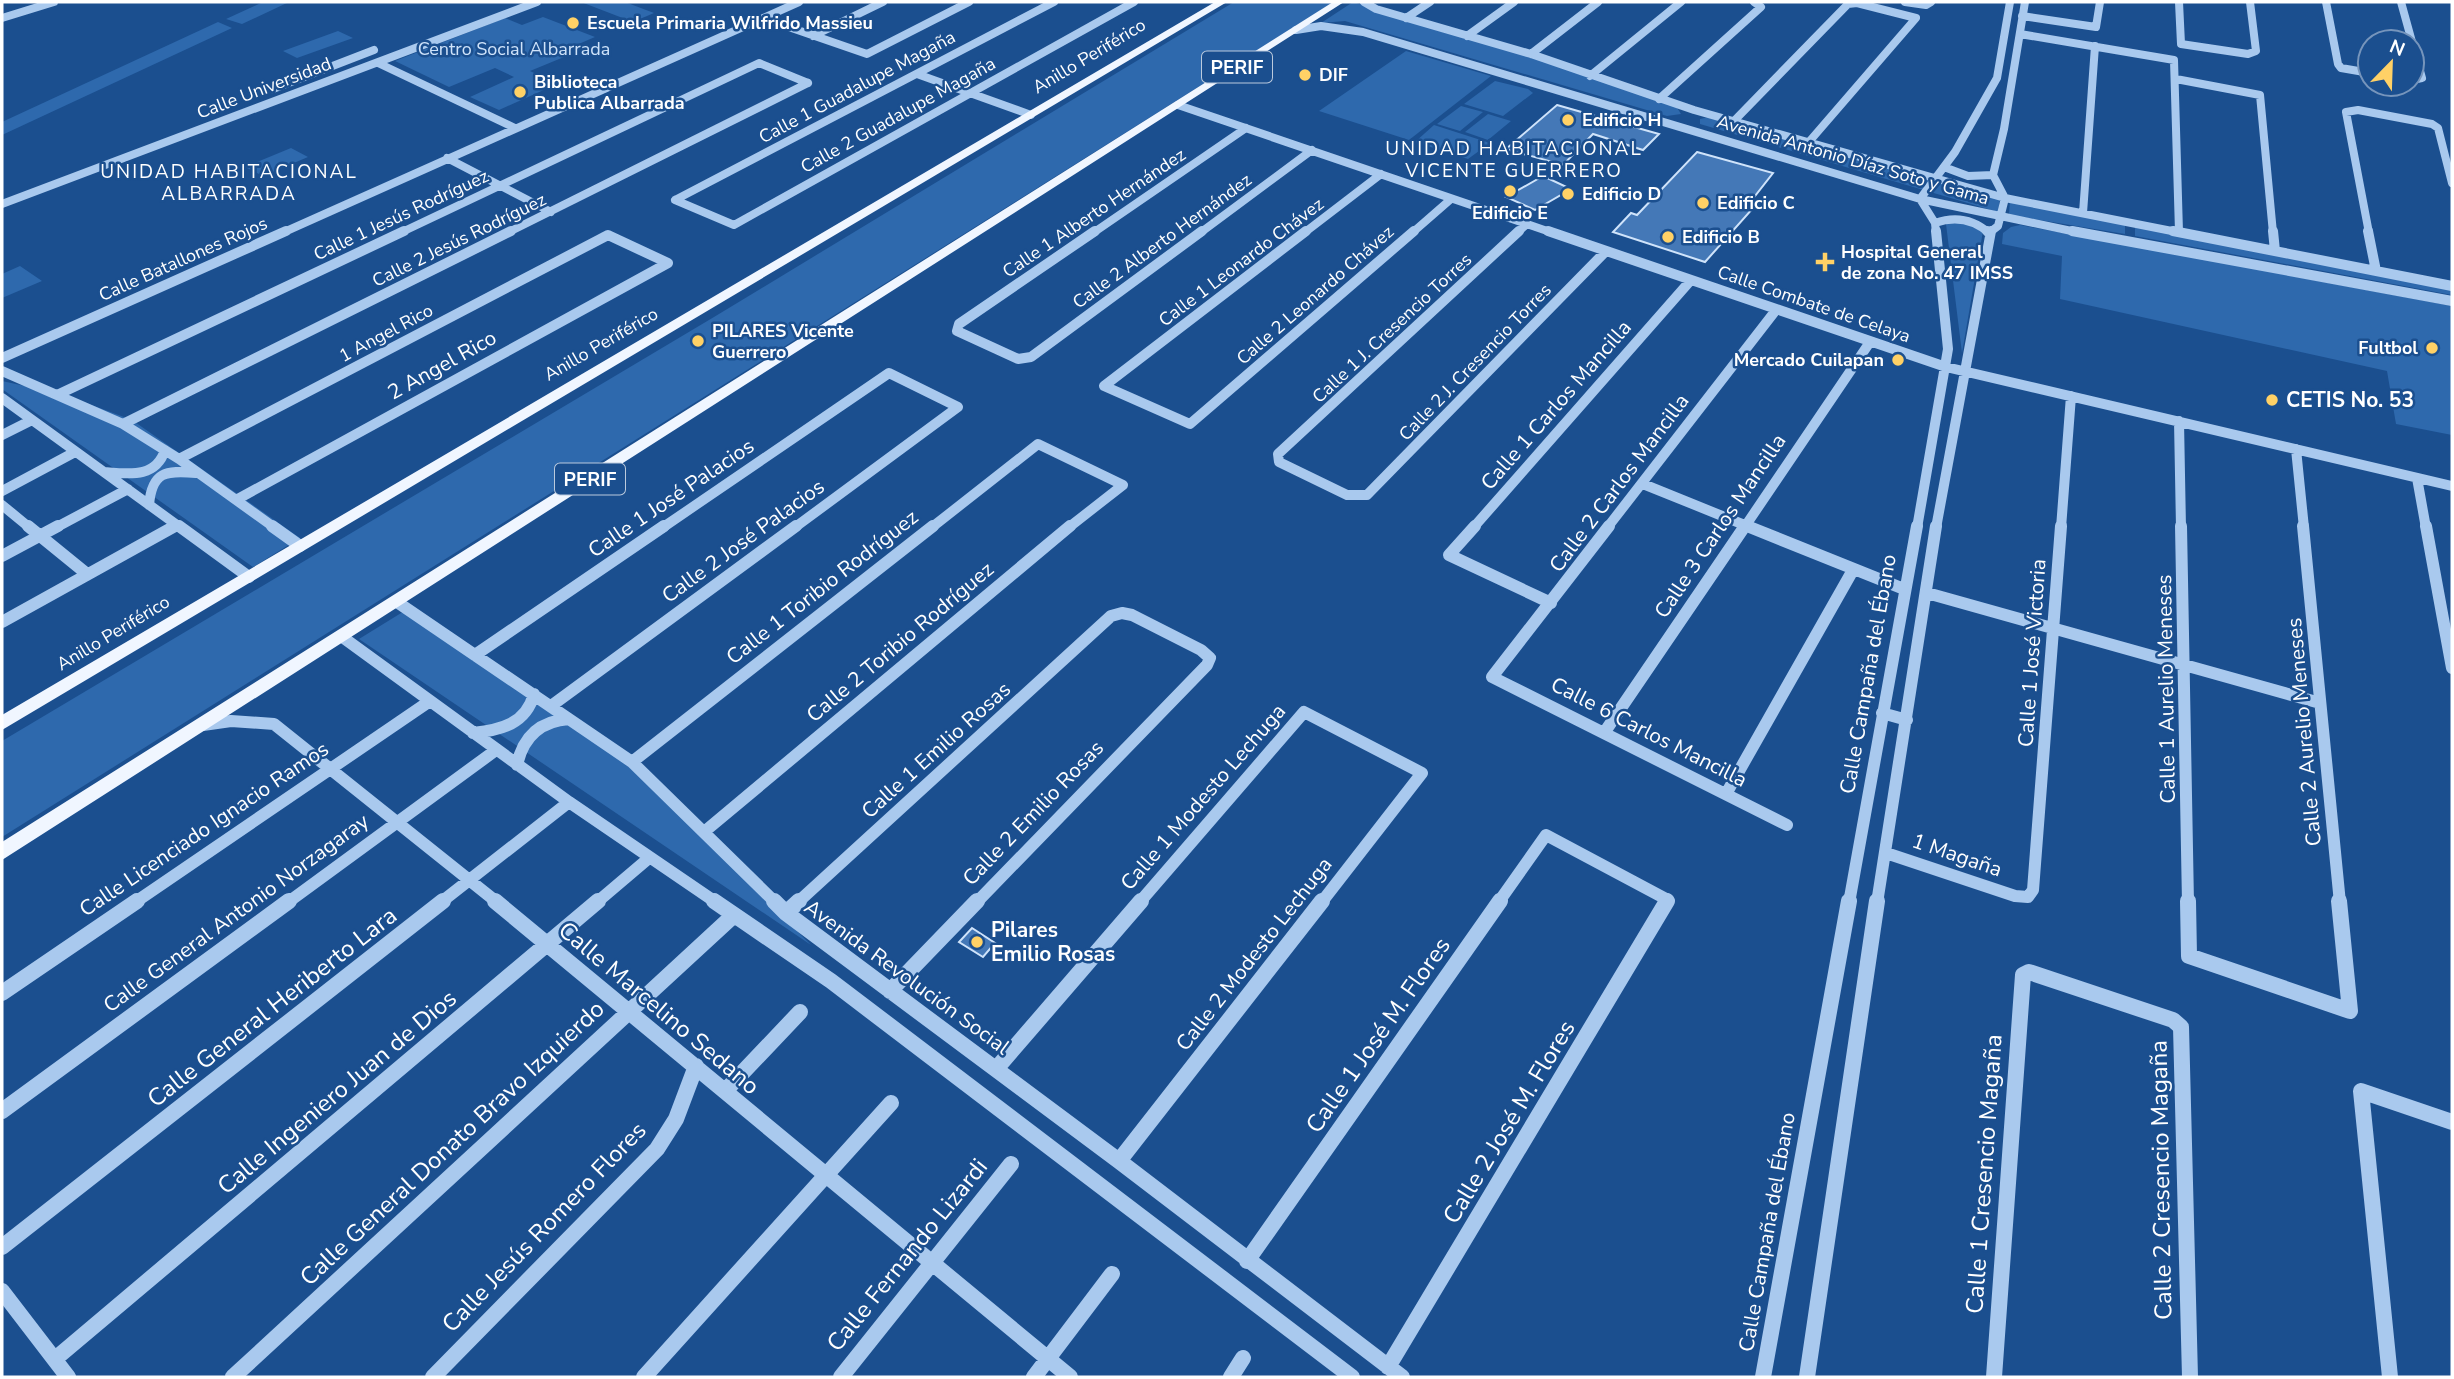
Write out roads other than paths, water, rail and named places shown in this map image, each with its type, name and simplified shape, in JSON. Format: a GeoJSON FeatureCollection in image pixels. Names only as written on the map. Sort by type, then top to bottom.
{"type":"FeatureCollection","features":[{"type":"Feature","properties":{"kind":"main road","name":"Anillo Periférico"},"geometry":{"type":"LineString","coordinates":[[2,723],[1031,115],[1204,8],[1222,2]]}},
{"type":"Feature","properties":{"kind":"main road","name":"PERIF"},"geometry":{"type":"LineString","coordinates":[[2,852],[1339,2]]}},
{"type":"Feature","properties":{"kind":"street"},"geometry":{"type":"LineString","coordinates":[[2,18],[54,2]]}},
{"type":"Feature","properties":{"kind":"street","name":"Calle Universidad"},"geometry":{"type":"LineString","coordinates":[[2,204],[537,2]]}},
{"type":"Feature","properties":{"kind":"street","name":"Calle Batallones Rojos"},"geometry":{"type":"LineString","coordinates":[[2,358],[799,2]]}},
{"type":"Feature","properties":{"kind":"street"},"geometry":{"type":"LineString","coordinates":[[813,36],[883,2]]}},
{"type":"Feature","properties":{"kind":"street"},"geometry":{"type":"LineString","coordinates":[[763,18],[867,54],[969,2]]}},
{"type":"Feature","properties":{"kind":"street","name":"Calle 1 Guadalupe Magaña"},"geometry":{"type":"LineString","coordinates":[[675,200],[1054,2]]}},
{"type":"Feature","properties":{"kind":"street","name":"Calle 2 Guadalupe Magaña"},"geometry":{"type":"LineString","coordinates":[[675,200],[734,225],[1134,2]]}},
{"type":"Feature","properties":{"kind":"street","name":"Avenida Antonio Díaz Soto y Gama"},"geometry":{"type":"LineString","coordinates":[[1364,2],[1406,19],[1531,54],[1694,110],[1932,179],[2005,198],[2452,286]]}},
{"type":"Feature","properties":{"kind":"street"},"geometry":{"type":"LineString","coordinates":[[1406,19],[1430,2]]}},
{"type":"Feature","properties":{"kind":"street"},"geometry":{"type":"LineString","coordinates":[[1467,36],[1514,2]]}},
{"type":"Feature","properties":{"kind":"street"},"geometry":{"type":"LineString","coordinates":[[1531,54],[1598,2]]}},
{"type":"Feature","properties":{"kind":"street"},"geometry":{"type":"LineString","coordinates":[[1590,76],[1681,2]]}},
{"type":"Feature","properties":{"kind":"street"},"geometry":{"type":"LineString","coordinates":[[1905,2],[1929,4]]}},
{"type":"Feature","properties":{"kind":"street"},"geometry":{"type":"LineString","coordinates":[[1920,199],[1932,179],[1944,167],[1997,78],[2010,2]]}},
{"type":"Feature","properties":{"kind":"street"},"geometry":{"type":"LineString","coordinates":[[2005,198],[1993,175],[2004,129],[2025,2]]}},
{"type":"Feature","properties":{"kind":"street"},"geometry":{"type":"LineString","coordinates":[[2022,16],[2096,27],[2100,2]]}},
{"type":"Feature","properties":{"kind":"street"},"geometry":{"type":"LineString","coordinates":[[2179,2],[2181,44],[2255,54],[2250,2]]}},
{"type":"Feature","properties":{"kind":"street"},"geometry":{"type":"LineString","coordinates":[[2326,2],[2341,68],[2356,71]]}},
{"type":"Feature","properties":{"kind":"street"},"geometry":{"type":"LineString","coordinates":[[2401,2],[2406,28]]}},
{"type":"Feature","properties":{"kind":"street"},"geometry":{"type":"LineString","coordinates":[[1659,99],[1761,7],[1757,3]]}},
{"type":"Feature","properties":{"kind":"street"},"geometry":{"type":"LineString","coordinates":[[1733,122],[1852,3],[1911,16],[1917,20],[1808,143]]}},
{"type":"Feature","properties":{"kind":"street","name":"Avenida Antonio Díaz Soto y Gama"},"geometry":{"type":"LineString","coordinates":[[1296,30],[1321,26],[1363,32],[1920,199],[2001,218],[2452,301]]}},
{"type":"Feature","properties":{"kind":"street"},"geometry":{"type":"LineString","coordinates":[[2020,34],[2174,59],[2179,232]]}},
{"type":"Feature","properties":{"kind":"street"},"geometry":{"type":"LineString","coordinates":[[2083,213],[2095,46]]}},
{"type":"Feature","properties":{"kind":"street"},"geometry":{"type":"LineString","coordinates":[[273,89],[374,50]]}},
{"type":"Feature","properties":{"kind":"street"},"geometry":{"type":"LineString","coordinates":[[377,62],[515,128]]}},
{"type":"Feature","properties":{"kind":"street","name":"Calle 2 Jesús Rodríguez"},"geometry":{"type":"LineString","coordinates":[[123,424],[808,83],[759,63]]}},
{"type":"Feature","properties":{"kind":"street","name":"Calle 1 Jesús Rodríguez"},"geometry":{"type":"LineString","coordinates":[[57,395],[759,63]]}},
{"type":"Feature","properties":{"kind":"street"},"geometry":{"type":"LineString","coordinates":[[326,68],[342,76]]}},
{"type":"Feature","properties":{"kind":"street"},"geometry":{"type":"LineString","coordinates":[[918,74],[1031,115]]}},
{"type":"Feature","properties":{"kind":"street"},"geometry":{"type":"LineString","coordinates":[[2176,79],[2260,95],[2275,251]]}},
{"type":"Feature","properties":{"kind":"street","name":"Calle Combate de Celaya"},"geometry":{"type":"LineString","coordinates":[[1178,105],[1946,367],[2452,486]]}},
{"type":"Feature","properties":{"kind":"street"},"geometry":{"type":"LineString","coordinates":[[1679,127],[1694,110]]}},
{"type":"Feature","properties":{"kind":"street"},"geometry":{"type":"LineString","coordinates":[[2376,271],[2346,112],[2349,110],[2432,124],[2438,128],[2452,183]]}},
{"type":"Feature","properties":{"kind":"street","name":"Calle 1 Alberto Hernández"},"geometry":{"type":"LineString","coordinates":[[1031,357],[1013,357],[957,331],[959,324],[1246,128]]}},
{"type":"Feature","properties":{"kind":"street","name":"Calle 2 Alberto Hernández"},"geometry":{"type":"LineString","coordinates":[[1031,357],[1312,150]]}},
{"type":"Feature","properties":{"kind":"street"},"geometry":{"type":"LineString","coordinates":[[447,158],[551,212]]}},
{"type":"Feature","properties":{"kind":"street"},"geometry":{"type":"LineString","coordinates":[[1944,167],[1964,175],[1993,175]]}},
{"type":"Feature","properties":{"kind":"street","name":"Calle 1 Leonardo Chávez"},"geometry":{"type":"LineString","coordinates":[[1120,374],[1381,174]]}},
{"type":"Feature","properties":{"kind":"street","name":"Calle Campaña del Ébano"},"geometry":{"type":"LineString","coordinates":[[1807,1377],[1886,853],[1963,371],[1989,233],[2001,218],[2005,198]]}},
{"type":"Feature","properties":{"kind":"street","name":"Calle 2 Leonardo Chávez"},"geometry":{"type":"LineString","coordinates":[[1201,416],[1451,199]]}},
{"type":"Feature","properties":{"kind":"street","name":"Calle Campaña del Ébano"},"geometry":{"type":"LineString","coordinates":[[1763,1377],[1946,367],[1948,349],[1935,223],[1920,199]]}},
{"type":"Feature","properties":{"kind":"street"},"geometry":{"type":"LineString","coordinates":[[1935,223],[1944,219],[1966,220],[1989,233]]}},
{"type":"Feature","properties":{"kind":"street"},"geometry":{"type":"LineString","coordinates":[[2131,222],[2131,241]]}},
{"type":"Feature","properties":{"kind":"street","name":"Calle 1 J. Cresencio Torres"},"geometry":{"type":"LineString","coordinates":[[1367,495],[1353,497],[1284,466],[1276,458],[1527,225]]}},
{"type":"Feature","properties":{"kind":"street"},"geometry":{"type":"LineString","coordinates":[[608,235],[668,263]]}},
{"type":"Feature","properties":{"kind":"street","name":"1 Angel Rico"},"geometry":{"type":"LineString","coordinates":[[179,459],[608,235]]}},
{"type":"Feature","properties":{"kind":"street","name":"Calle 2 J. Cresencio Torres"},"geometry":{"type":"LineString","coordinates":[[1367,495],[1606,251]]}},
{"type":"Feature","properties":{"kind":"street","name":"2 Angel Rico"},"geometry":{"type":"LineString","coordinates":[[236,500],[668,263]]}},
{"type":"Feature","properties":{"kind":"street","name":"Calle 1 Carlos Mancilla"},"geometry":{"type":"LineString","coordinates":[[1449,555],[1691,280]]}},
{"type":"Feature","properties":{"kind":"street","name":"Calle 2 Carlos Mancilla"},"geometry":{"type":"LineString","coordinates":[[1492,677],[1776,310]]}},
{"type":"Feature","properties":{"kind":"street","name":"Calle 3 Carlos Mancilla"},"geometry":{"type":"LineString","coordinates":[[1604,733],[1870,342]]}},
{"type":"Feature","properties":{"kind":"street"},"geometry":{"type":"LineString","coordinates":[[2,371],[123,424],[179,459],[300,546]]}},
{"type":"Feature","properties":{"kind":"street","name":"Calle 1 José Palacios"},"geometry":{"type":"LineString","coordinates":[[475,655],[889,373],[958,407]]}},
{"type":"Feature","properties":{"kind":"street"},"geometry":{"type":"LineString","coordinates":[[1120,374],[1104,386],[1190,424],[1201,416]]}},
{"type":"Feature","properties":{"kind":"street","name":"Calle 1 José Victoria"},"geometry":{"type":"LineString","coordinates":[[2015,896],[2028,897],[2033,890],[2071,396]]}},
{"type":"Feature","properties":{"kind":"street"},"geometry":{"type":"LineString","coordinates":[[2,398],[30,421],[249,577]]}},
{"type":"Feature","properties":{"kind":"street","name":"Calle 2 José Palacios"},"geometry":{"type":"LineString","coordinates":[[551,706],[958,407]]}},
{"type":"Feature","properties":{"kind":"street"},"geometry":{"type":"LineString","coordinates":[[2,435],[30,421]]}},
{"type":"Feature","properties":{"kind":"street","name":"Calle 1 Aurelio Meneses"},"geometry":{"type":"LineString","coordinates":[[2179,421],[2189,956],[2350,1011]]}},
{"type":"Feature","properties":{"kind":"street","name":"Calle 1 Toribio Rodríguez"},"geometry":{"type":"LineString","coordinates":[[632,762],[1038,444],[1123,485]]}},
{"type":"Feature","properties":{"kind":"street","name":"Calle 2 Aurelio Meneses"},"geometry":{"type":"LineString","coordinates":[[2296,449],[2350,1011]]}},
{"type":"Feature","properties":{"kind":"street"},"geometry":{"type":"LineString","coordinates":[[102,471],[142,473],[161,462],[165,450]]}},
{"type":"Feature","properties":{"kind":"street"},"geometry":{"type":"LineString","coordinates":[[2,491],[75,452]]}},
{"type":"Feature","properties":{"kind":"street"},"geometry":{"type":"LineString","coordinates":[[149,505],[150,487],[154,482],[173,472],[197,473]]}},
{"type":"Feature","properties":{"kind":"street"},"geometry":{"type":"LineString","coordinates":[[2417,478],[2452,668]]}},
{"type":"Feature","properties":{"kind":"street"},"geometry":{"type":"LineString","coordinates":[[1643,484],[1904,589]]}},
{"type":"Feature","properties":{"kind":"street","name":"Calle 2 Toribio Rodríguez"},"geometry":{"type":"LineString","coordinates":[[704,832],[1044,547],[1123,485]]}},
{"type":"Feature","properties":{"kind":"street"},"geometry":{"type":"LineString","coordinates":[[2,556],[128,489]]}},
{"type":"Feature","properties":{"kind":"street"},"geometry":{"type":"LineString","coordinates":[[2,505],[87,575]]}},
{"type":"Feature","properties":{"kind":"street"},"geometry":{"type":"LineString","coordinates":[[2,622],[177,525]]}},
{"type":"Feature","properties":{"kind":"street"},"geometry":{"type":"LineString","coordinates":[[1449,555],[1551,603]]}},
{"type":"Feature","properties":{"kind":"street"},"geometry":{"type":"LineString","coordinates":[[1726,794],[1853,570]]}},
{"type":"Feature","properties":{"kind":"street"},"geometry":{"type":"LineString","coordinates":[[1927,593],[2320,703]]}},
{"type":"Feature","properties":{"kind":"street","name":"Avenida Revolución Social"},"geometry":{"type":"LineString","coordinates":[[397,601],[632,762],[786,913],[1119,1161],[1402,1377]]}},
{"type":"Feature","properties":{"kind":"street","name":"Calle 1 Emilio Rosas"},"geometry":{"type":"LineString","coordinates":[[786,913],[1111,615],[1132,615],[1178,638],[1210,658],[1206,664]]}},
{"type":"Feature","properties":{"kind":"street"},"geometry":{"type":"LineString","coordinates":[[341,636],[569,802],[831,981],[1352,1377]]}},
{"type":"Feature","properties":{"kind":"street","name":"Calle 2 Emilio Rosas"},"geometry":{"type":"LineString","coordinates":[[890,992],[1206,664]]}},
{"type":"Feature","properties":{"kind":"street","name":"Calle 6 Carlos Mancilla"},"geometry":{"type":"LineString","coordinates":[[1492,677],[1787,825]]}},
{"type":"Feature","properties":{"kind":"street"},"geometry":{"type":"LineString","coordinates":[[473,733],[495,732],[515,723],[526,713],[534,694]]}},
{"type":"Feature","properties":{"kind":"street","name":"Calle Licenciado Ignacio Ramos"},"geometry":{"type":"LineString","coordinates":[[2,993],[430,701]]}},
{"type":"Feature","properties":{"kind":"street","name":"Calle 1 Modesto Lechuga"},"geometry":{"type":"LineString","coordinates":[[996,1069],[1304,712],[1422,773]]}},
{"type":"Feature","properties":{"kind":"street"},"geometry":{"type":"LineString","coordinates":[[1882,713],[1907,720]]}},
{"type":"Feature","properties":{"kind":"street"},"geometry":{"type":"LineString","coordinates":[[517,765],[519,748],[525,739],[544,724],[557,719],[569,719]]}},
{"type":"Feature","properties":{"kind":"street","name":"Calle Marcelino Sedano"},"geometry":{"type":"LineString","coordinates":[[200,726],[231,720],[274,724],[470,880],[627,1013],[696,1066],[1070,1377]]}},
{"type":"Feature","properties":{"kind":"street","name":"Calle General Antonio Norzagaray"},"geometry":{"type":"LineString","coordinates":[[2,1111],[496,750]]}},
{"type":"Feature","properties":{"kind":"street","name":"Calle 2 Modesto Lechuga"},"geometry":{"type":"LineString","coordinates":[[1119,1161],[1422,773]]}},
{"type":"Feature","properties":{"kind":"street","name":"Calle General Heriberto Lara"},"geometry":{"type":"LineString","coordinates":[[2,1247],[569,802]]}},
{"type":"Feature","properties":{"kind":"street","name":"Calle 1 José M. Flores"},"geometry":{"type":"LineString","coordinates":[[1247,1261],[1546,835],[1668,900]]}},
{"type":"Feature","properties":{"kind":"street","name":"1 Magaña"},"geometry":{"type":"LineString","coordinates":[[1886,853],[2015,896]]}},
{"type":"Feature","properties":{"kind":"street","name":"Calle Ingeniero Juan de Dios"},"geometry":{"type":"LineString","coordinates":[[55,1360],[649,858]]}},
{"type":"Feature","properties":{"kind":"street","name":"Calle 2 José M. Flores"},"geometry":{"type":"LineString","coordinates":[[1388,1367],[1668,900]]}},
{"type":"Feature","properties":{"kind":"street","name":"Calle General Donato Bravo Izquierdo"},"geometry":{"type":"LineString","coordinates":[[233,1377],[734,915]]}},
{"type":"Feature","properties":{"kind":"street","name":"Calle 2 Cresencio Magaña"},"geometry":{"type":"LineString","coordinates":[[2023,975],[2029,972],[2173,1020],[2181,1027],[2190,1377]]}},
{"type":"Feature","properties":{"kind":"street","name":"Calle 1 Cresencio Magaña"},"geometry":{"type":"LineString","coordinates":[[1994,1377],[2023,975]]}},
{"type":"Feature","properties":{"kind":"street"},"geometry":{"type":"LineString","coordinates":[[725,1091],[800,1012]]}},
{"type":"Feature","properties":{"kind":"street","name":"Calle Jesús Romero Flores"},"geometry":{"type":"LineString","coordinates":[[433,1377],[657,1149],[682,1111],[696,1066]]}},
{"type":"Feature","properties":{"kind":"street"},"geometry":{"type":"LineString","coordinates":[[2390,1377],[2361,1091],[2452,1122]]}},
{"type":"Feature","properties":{"kind":"street"},"geometry":{"type":"LineString","coordinates":[[644,1377],[891,1104]]}},
{"type":"Feature","properties":{"kind":"street","name":"Calle Fernando Lizardi"},"geometry":{"type":"LineString","coordinates":[[841,1377],[1011,1164]]}},
{"type":"Feature","properties":{"kind":"street"},"geometry":{"type":"LineString","coordinates":[[1034,1377],[1112,1274]]}},
{"type":"Feature","properties":{"kind":"street"},"geometry":{"type":"LineString","coordinates":[[2,1291],[68,1377]]}},
{"type":"Feature","properties":{"kind":"street"},"geometry":{"type":"LineString","coordinates":[[1231,1377],[1243,1358]]}},
{"type":"Feature","properties":{"kind":"place","name":"Escuela Primaria Wilfrido Massieu"},"geometry":{"type":"Point","coordinates":[573,23]}},
{"type":"Feature","properties":{"kind":"place","name":"DIF"},"geometry":{"type":"Point","coordinates":[1305,75]}},
{"type":"Feature","properties":{"kind":"place","name":"Biblioteca Publica Albarrada"},"geometry":{"type":"Point","coordinates":[520,92]}},
{"type":"Feature","properties":{"kind":"place","name":"Edificio H"},"geometry":{"type":"Point","coordinates":[1568,120]}},
{"type":"Feature","properties":{"kind":"place","name":"Edificio E"},"geometry":{"type":"Point","coordinates":[1510,191]}},
{"type":"Feature","properties":{"kind":"place","name":"Edificio D"},"geometry":{"type":"Point","coordinates":[1568,194]}},
{"type":"Feature","properties":{"kind":"place","name":"Edificio C"},"geometry":{"type":"Point","coordinates":[1703,203]}},
{"type":"Feature","properties":{"kind":"place","name":"Edificio B"},"geometry":{"type":"Point","coordinates":[1668,237]}},
{"type":"Feature","properties":{"kind":"place","name":"Hospital General de zona No. 47 IMSS"},"geometry":{"type":"Point","coordinates":[1825,262]}},
{"type":"Feature","properties":{"kind":"place","name":"PILARES Vicente Guerrero"},"geometry":{"type":"Point","coordinates":[698,341]}},
{"type":"Feature","properties":{"kind":"place","name":"Fultbol"},"geometry":{"type":"Point","coordinates":[2432,348]}},
{"type":"Feature","properties":{"kind":"place","name":"Mercado Cuilapan"},"geometry":{"type":"Point","coordinates":[1898,360]}},
{"type":"Feature","properties":{"kind":"place","name":"CETIS No. 53"},"geometry":{"type":"Point","coordinates":[2272,400]}},
{"type":"Feature","properties":{"kind":"place","name":"Pilares Emilio Rosas"},"geometry":{"type":"Point","coordinates":[977,942]}},
{"type":"Feature","properties":{"kind":"district","name":"UNIDAD HABITACIONAL VICENTE GUERRERO"},"geometry":{"type":"Point","coordinates":[1514,159]}},
{"type":"Feature","properties":{"kind":"district","name":"UNIDAD HABITACIONAL ALBARRADA"},"geometry":{"type":"Point","coordinates":[229,182]}},
{"type":"Feature","properties":{"kind":"park label","name":"Centro Social Albarrada"},"geometry":{"type":"Point","coordinates":[514,49]}}]}
